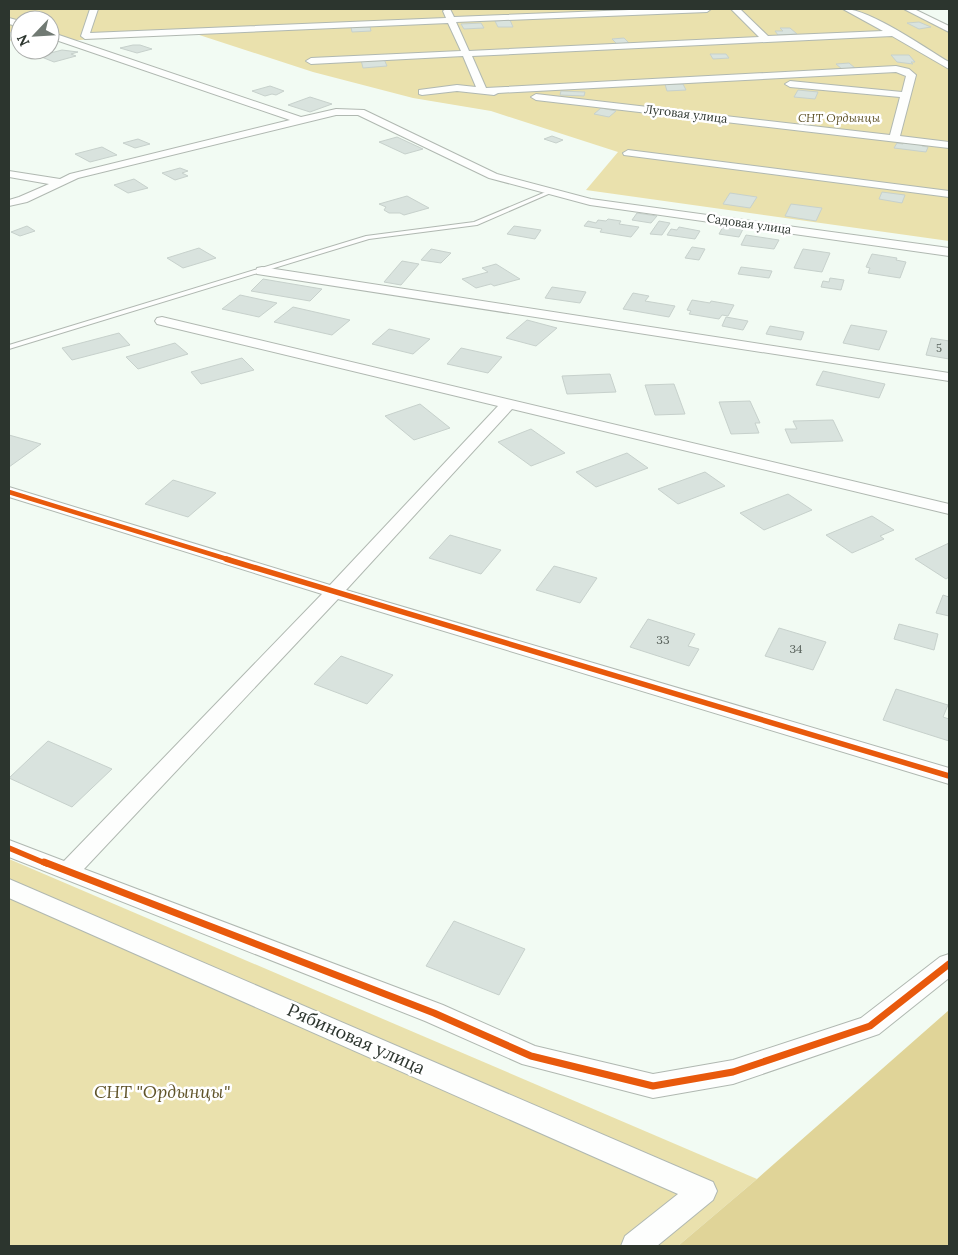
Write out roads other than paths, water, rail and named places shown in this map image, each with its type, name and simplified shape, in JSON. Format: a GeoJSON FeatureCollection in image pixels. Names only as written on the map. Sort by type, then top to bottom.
{"type":"FeatureCollection","features":[{"type":"Feature","properties":{"kind":"street"},"geometry":{"type":"LineString","coordinates":[[94,9],[85,36],[707,9]]}},
{"type":"Feature","properties":{"kind":"street"},"geometry":{"type":"LineString","coordinates":[[446,9],[483,91],[896,69],[906,71],[912,75],[894,138]]}},
{"type":"Feature","properties":{"kind":"street"},"geometry":{"type":"LineString","coordinates":[[735,9],[766,39]]}},
{"type":"Feature","properties":{"kind":"street"},"geometry":{"type":"LineString","coordinates":[[847,9],[894,33],[949,66]]}},
{"type":"Feature","properties":{"kind":"street"},"geometry":{"type":"LineString","coordinates":[[908,9],[949,29]]}},
{"type":"Feature","properties":{"kind":"street"},"geometry":{"type":"LineString","coordinates":[[311,61],[894,33]]}},
{"type":"Feature","properties":{"kind":"street"},"geometry":{"type":"LineString","coordinates":[[60,38],[299,120]]}},
{"type":"Feature","properties":{"kind":"street"},"geometry":{"type":"LineString","coordinates":[[722,78],[906,95]]}},
{"type":"Feature","properties":{"kind":"street","name":"Луговая улица"},"geometry":{"type":"LineString","coordinates":[[422,92],[457,88],[949,145]]}},
{"type":"Feature","properties":{"kind":"street","name":"Садовая улица"},"geometry":{"type":"LineString","coordinates":[[9,203],[23,200],[74,176],[299,120],[336,112],[360,112],[493,176],[590,202],[949,252]]}},
{"type":"Feature","properties":{"kind":"street"},"geometry":{"type":"LineString","coordinates":[[628,153],[949,194]]}},
{"type":"Feature","properties":{"kind":"street"},"geometry":{"type":"LineString","coordinates":[[9,174],[60,182]]}},
{"type":"Feature","properties":{"kind":"street"},"geometry":{"type":"LineString","coordinates":[[262,271],[949,377]]}},
{"type":"Feature","properties":{"kind":"street"},"geometry":{"type":"LineString","coordinates":[[162,321],[949,510]]}},
{"type":"Feature","properties":{"kind":"street"},"geometry":{"type":"LineString","coordinates":[[67,872],[334,592],[509,403]]}},
{"type":"Feature","properties":{"kind":"street"},"geometry":{"type":"LineString","coordinates":[[9,492],[334,592],[949,776]]}},
{"type":"Feature","properties":{"kind":"street"},"geometry":{"type":"LineString","coordinates":[[9,848],[434,1013],[531,1056],[653,1086],[733,1072],[870,1026],[949,964]]}},
{"type":"Feature","properties":{"kind":"street","name":"Рябиновая улица"},"geometry":{"type":"LineString","coordinates":[[9,888],[703,1191],[635,1246]]}},
{"type":"Feature","properties":{"kind":"lane"},"geometry":{"type":"LineString","coordinates":[[9,347],[368,237],[475,224],[550,192]]}},
{"type":"Feature","properties":{"kind":"park label","name":"СНТ Ордынцы"},"geometry":{"type":"Point","coordinates":[839,118]}},
{"type":"Feature","properties":{"kind":"park label","name":"СНТ \"Ордынцы\""},"geometry":{"type":"Point","coordinates":[162,1092]}}]}
